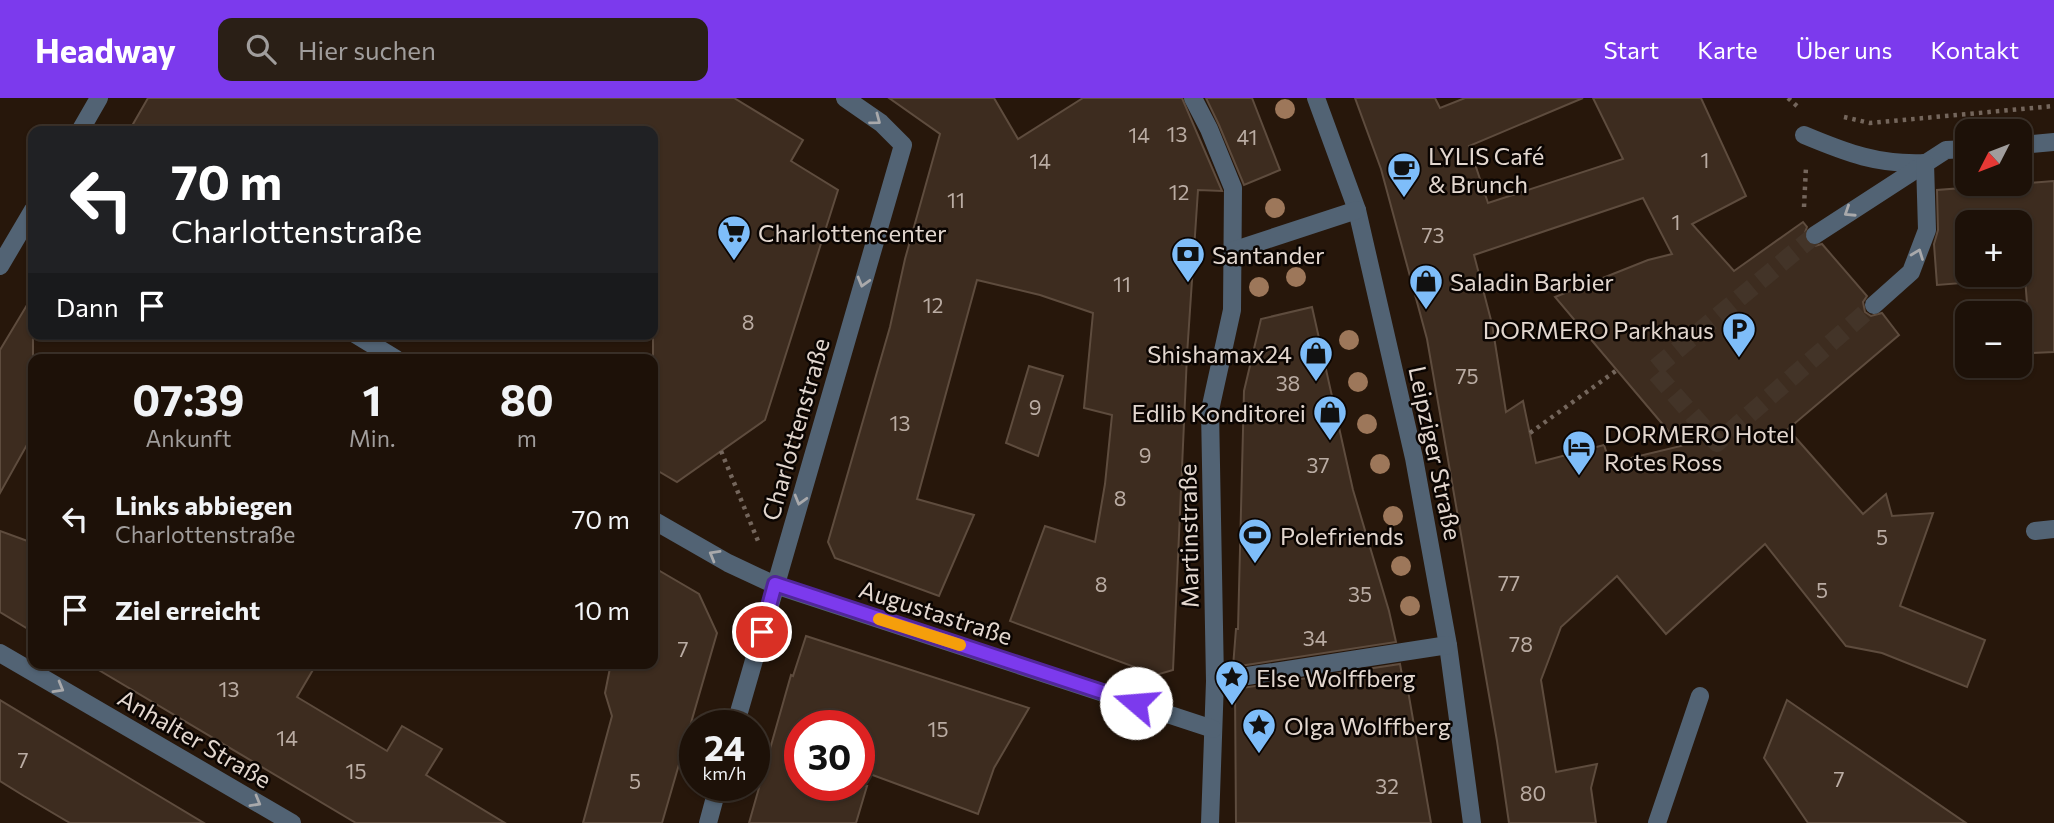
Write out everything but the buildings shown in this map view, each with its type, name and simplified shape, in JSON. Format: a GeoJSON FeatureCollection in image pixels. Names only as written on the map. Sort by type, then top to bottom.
{"type":"FeatureCollection","features":[{"type":"Feature","properties":{"kind":"street"},"geometry":{"type":"LineString","coordinates":[[83,126],[99,98]]}},
{"type":"Feature","properties":{"kind":"street","name":"Charlottenstraße"},"geometry":{"type":"LineString","coordinates":[[740,710],[903,145],[881,122],[845,98]]}},
{"type":"Feature","properties":{"kind":"street","name":"Martinstraße"},"geometry":{"type":"LineString","coordinates":[[1193,98],[1233,188],[1231,310],[1210,410],[1215,681],[1210,823]]}},
{"type":"Feature","properties":{"kind":"street","name":"Leipziger Straße"},"geometry":{"type":"LineString","coordinates":[[1319,99],[1357,210],[1415,458],[1448,645],[1472,823]]}},
{"type":"Feature","properties":{"kind":"street"},"geometry":{"type":"LineString","coordinates":[[1804,135],[1850,155],[1877,161],[1925,163]]}},
{"type":"Feature","properties":{"kind":"street"},"geometry":{"type":"LineString","coordinates":[[2032,144],[2054,142]]}},
{"type":"Feature","properties":{"kind":"street"},"geometry":{"type":"LineString","coordinates":[[1815,235],[1946,150],[1955,150]]}},
{"type":"Feature","properties":{"kind":"street"},"geometry":{"type":"LineString","coordinates":[[1874,305],[1911,272],[1927,230],[1925,163]]}},
{"type":"Feature","properties":{"kind":"street"},"geometry":{"type":"LineString","coordinates":[[1232,251],[1357,210]]}},
{"type":"Feature","properties":{"kind":"street"},"geometry":{"type":"LineString","coordinates":[[0,266],[28,218]]}},
{"type":"Feature","properties":{"kind":"street"},"geometry":{"type":"LineString","coordinates":[[365,340],[388,354]]}},
{"type":"Feature","properties":{"kind":"street","name":"Augustastraße"},"geometry":{"type":"LineString","coordinates":[[658,523],[728,563],[775,584],[1213,729]]}},
{"type":"Feature","properties":{"kind":"street"},"geometry":{"type":"LineString","coordinates":[[2035,531],[2054,529]]}},
{"type":"Feature","properties":{"kind":"street"},"geometry":{"type":"LineString","coordinates":[[1215,681],[1448,645]]}},
{"type":"Feature","properties":{"kind":"street","name":"Anhalter Straße"},"geometry":{"type":"LineString","coordinates":[[0,653],[292,823]]}},
{"type":"Feature","properties":{"kind":"street"},"geometry":{"type":"LineString","coordinates":[[1657,823],[1700,696]]}},
{"type":"Feature","properties":{"kind":"street"},"geometry":{"type":"LineString","coordinates":[[708,823],[714,801]]}},
{"type":"Feature","properties":{"kind":"path"},"geometry":{"type":"LineString","coordinates":[[1870,123],[2054,106]]}},
{"type":"Feature","properties":{"kind":"path"},"geometry":{"type":"LineString","coordinates":[[1804,210],[1806,160]]}},
{"type":"Feature","properties":{"kind":"path"},"geometry":{"type":"LineString","coordinates":[[1530,433],[1617,370]]}},
{"type":"Feature","properties":{"kind":"path"},"geometry":{"type":"LineString","coordinates":[[721,451],[775,584]]}},
{"type":"Feature","properties":{"kind":"tunnel"},"geometry":{"type":"LineString","coordinates":[[1815,235],[1653,370],[1717,443],[1874,305]]}},
{"type":"Feature","properties":{"kind":"slow traffic"},"geometry":{"type":"LineString","coordinates":[[879,619],[960,645]]}},
{"type":"Feature","properties":{"kind":"place","name":"LYLIS Café & Brunch"},"geometry":{"type":"Point","coordinates":[1404,199]}},
{"type":"Feature","properties":{"kind":"place","name":"Charlottencenter"},"geometry":{"type":"Point","coordinates":[734,262]}},
{"type":"Feature","properties":{"kind":"place","name":"Santander"},"geometry":{"type":"Point","coordinates":[1188,284]}},
{"type":"Feature","properties":{"kind":"place","name":"Saladin Barbier"},"geometry":{"type":"Point","coordinates":[1426,311]}},
{"type":"Feature","properties":{"kind":"place","name":"DORMERO Parkhaus"},"geometry":{"type":"Point","coordinates":[1739,359]}},
{"type":"Feature","properties":{"kind":"place","name":"Shishamax24"},"geometry":{"type":"Point","coordinates":[1316,383]}},
{"type":"Feature","properties":{"kind":"place","name":"Edlib Konditorei"},"geometry":{"type":"Point","coordinates":[1330,442]}},
{"type":"Feature","properties":{"kind":"place","name":"DORMERO Hotel Rotes Ross"},"geometry":{"type":"Point","coordinates":[1579,477]}},
{"type":"Feature","properties":{"kind":"place","name":"Polefriends"},"geometry":{"type":"Point","coordinates":[1255,565]}},
{"type":"Feature","properties":{"kind":"place","name":"Else Wolffberg"},"geometry":{"type":"Point","coordinates":[1232,707]}},
{"type":"Feature","properties":{"kind":"place","name":"Olga Wolffberg"},"geometry":{"type":"Point","coordinates":[1259,755]}},
{"type":"Feature","properties":{"kind":"route"},"geometry":{"type":"LineString","coordinates":[[762,632],[775,584],[1136,703]]}}]}
